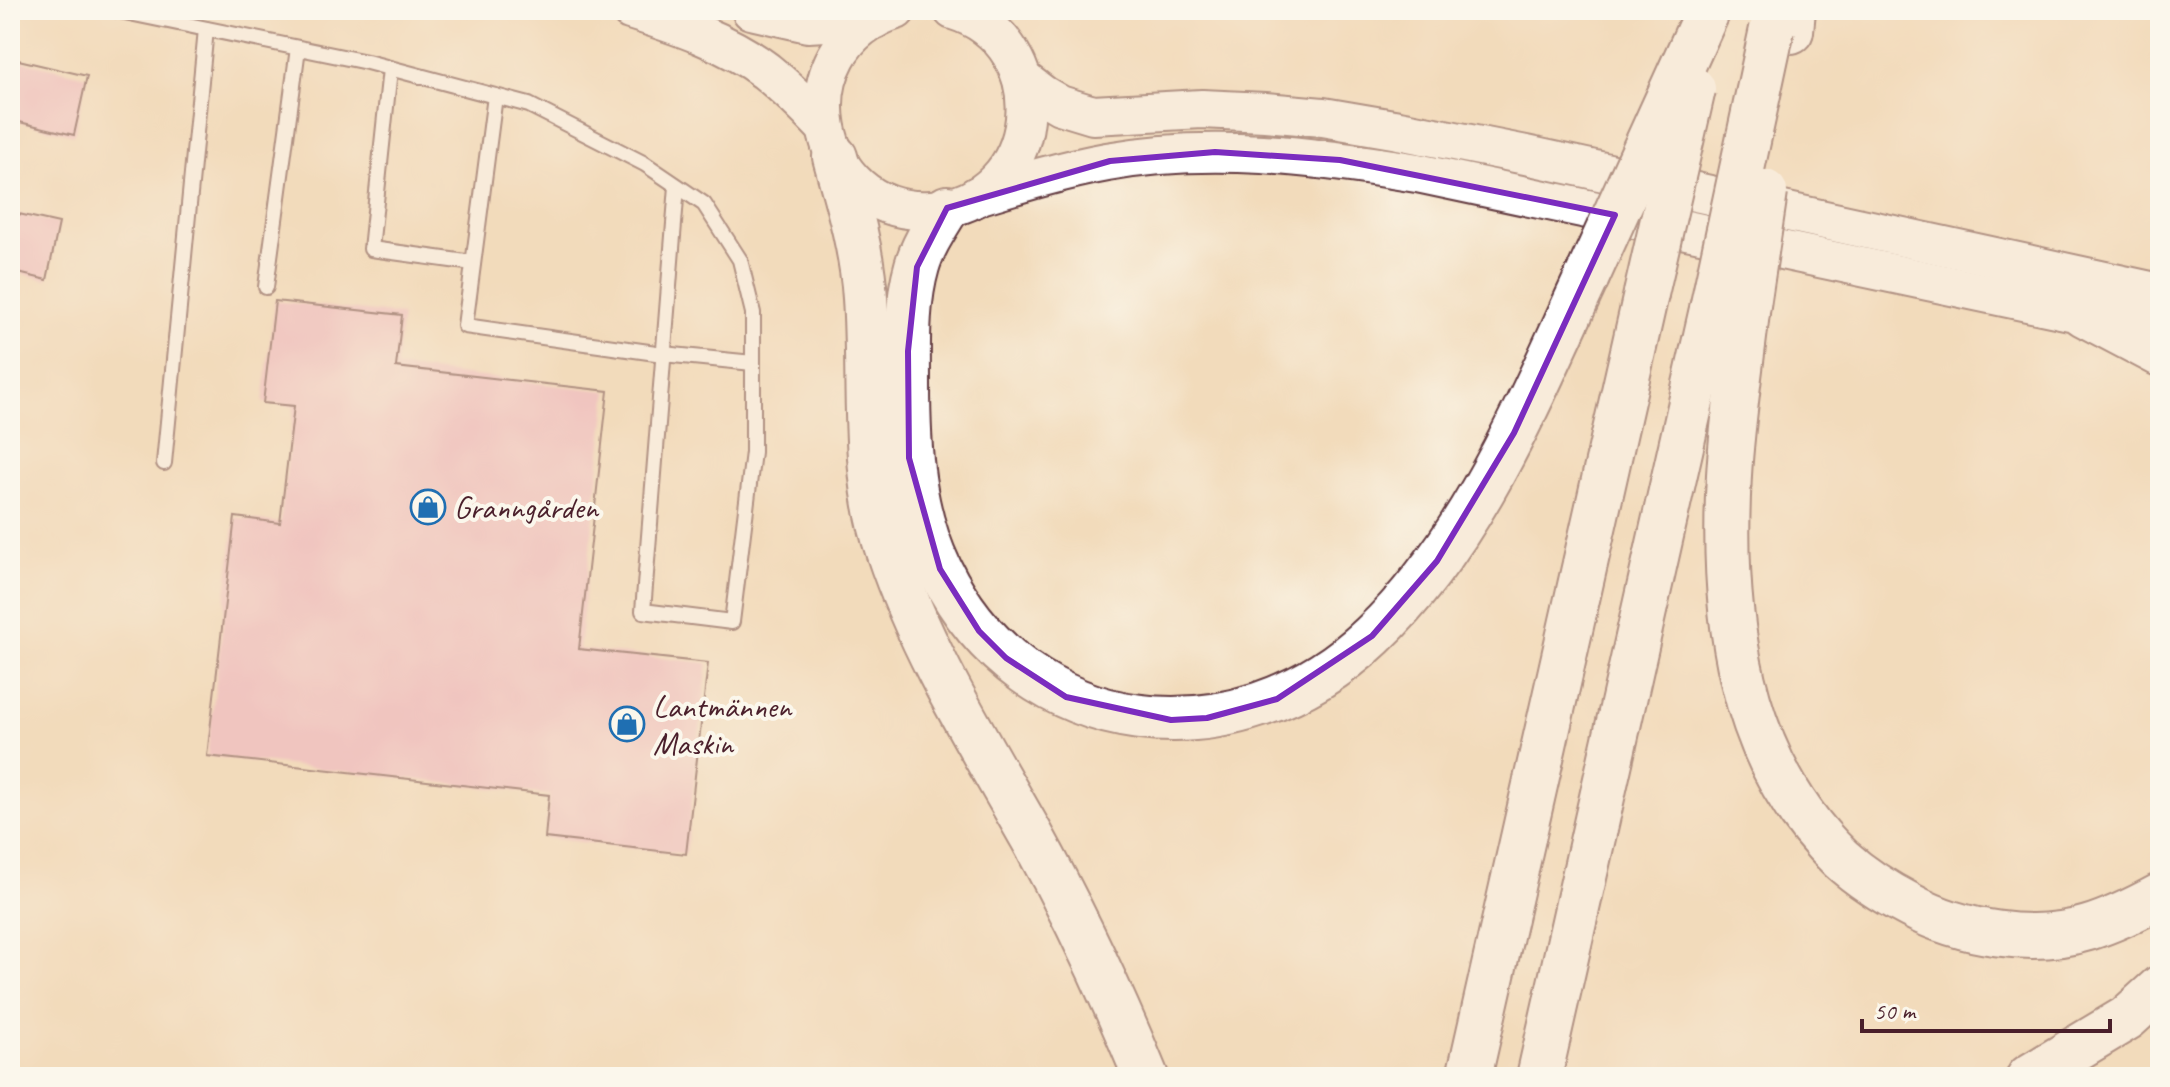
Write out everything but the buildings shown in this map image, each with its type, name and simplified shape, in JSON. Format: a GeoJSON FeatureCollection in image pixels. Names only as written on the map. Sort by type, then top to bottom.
{"type":"FeatureCollection","features":[{"type":"Feature","properties":{"kind":"highway"},"geometry":{"type":"LineString","coordinates":[[962,202],[924,247],[910,301],[909,458],[926,534],[940,569],[979,631],[1006,658],[1066,697],[1098,709],[1171,720],[1207,718],[1244,710],[1277,699],[1309,683],[1372,636],[1437,561],[1468,515],[1514,433],[1708,20]]}},
{"type":"Feature","properties":{"kind":"highway"},"geometry":{"type":"LineString","coordinates":[[1469,1077],[1708,20]]}},
{"type":"Feature","properties":{"kind":"highway"},"geometry":{"type":"LineString","coordinates":[[1539,1077],[1730,310],[1783,20]]}},
{"type":"Feature","properties":{"kind":"highway"},"geometry":{"type":"LineString","coordinates":[[830,142],[861,255],[868,344],[871,469],[887,548],[920,634],[943,682],[1077,920],[1115,1000],[1146,1077]]}},
{"type":"Feature","properties":{"kind":"highway"},"geometry":{"type":"LineString","coordinates":[[1730,310],[1727,535],[1734,642],[1746,694],[1763,743],[1784,787],[1809,824],[1842,860],[1881,890],[1920,911],[1960,927],[2003,935],[2085,929],[2125,915],[2160,896]]}},
{"type":"Feature","properties":{"kind":"highway"},"geometry":{"type":"LineString","coordinates":[[2084,314],[2160,354]]}},
{"type":"Feature","properties":{"kind":"highway"},"geometry":{"type":"LineString","coordinates":[[2029,1077],[2127,1018],[2160,988]]}},
{"type":"Feature","properties":{"kind":"main road"},"geometry":{"type":"LineString","coordinates":[[630,10],[675,24],[764,69],[796,97],[830,142],[855,183],[882,201],[914,210],[962,202],[1110,161],[1215,152],[1340,160],[1417,173],[2084,314],[2160,326]]}},
{"type":"Feature","properties":{"kind":"main road"},"geometry":{"type":"LineString","coordinates":[[751,10],[808,23],[885,14]]}},
{"type":"Feature","properties":{"kind":"main road"},"geometry":{"type":"LineString","coordinates":[[953,10],[993,31],[1011,53],[1022,79],[1027,117],[1020,145],[1006,170],[993,184],[962,202]]}},
{"type":"Feature","properties":{"kind":"main road"},"geometry":{"type":"LineString","coordinates":[[830,142],[823,105],[825,85],[832,65],[843,46],[858,31],[885,14]]}},
{"type":"Feature","properties":{"kind":"main road"},"geometry":{"type":"LineString","coordinates":[[1022,79],[1060,105],[1093,115],[1202,109],[1323,117],[1541,159],[2160,293]]}},
{"type":"Feature","properties":{"kind":"lane"},"geometry":{"type":"LineString","coordinates":[[115,10],[390,69],[529,105],[645,164],[704,204],[740,260],[753,313],[753,452],[732,622],[643,611],[677,186]]}},
{"type":"Feature","properties":{"kind":"lane"},"geometry":{"type":"LineString","coordinates":[[164,463],[206,29]]}},
{"type":"Feature","properties":{"kind":"lane"},"geometry":{"type":"LineString","coordinates":[[266,287],[298,48]]}},
{"type":"Feature","properties":{"kind":"lane"},"geometry":{"type":"LineString","coordinates":[[390,69],[371,249],[473,263]]}},
{"type":"Feature","properties":{"kind":"lane"},"geometry":{"type":"LineString","coordinates":[[495,96],[465,326],[663,354],[753,363]]}},
{"type":"Feature","properties":{"kind":"highlighted area"},"geometry":{"type":"Polygon","coordinates":[[[1215,152],[1340,160],[1615,215],[1514,433],[1437,561],[1372,636],[1277,699],[1207,718],[1171,720],[1066,697],[1006,658],[979,631],[940,569],[909,458],[908,351],[917,267],[947,208],[1110,161],[1215,152]]]}},
{"type":"Feature","properties":{"kind":"place","name":"Granngården"},"geometry":{"type":"Point","coordinates":[428,507]}},
{"type":"Feature","properties":{"kind":"place","name":"Lantmännen Maskin"},"geometry":{"type":"Point","coordinates":[627,724]}}]}
